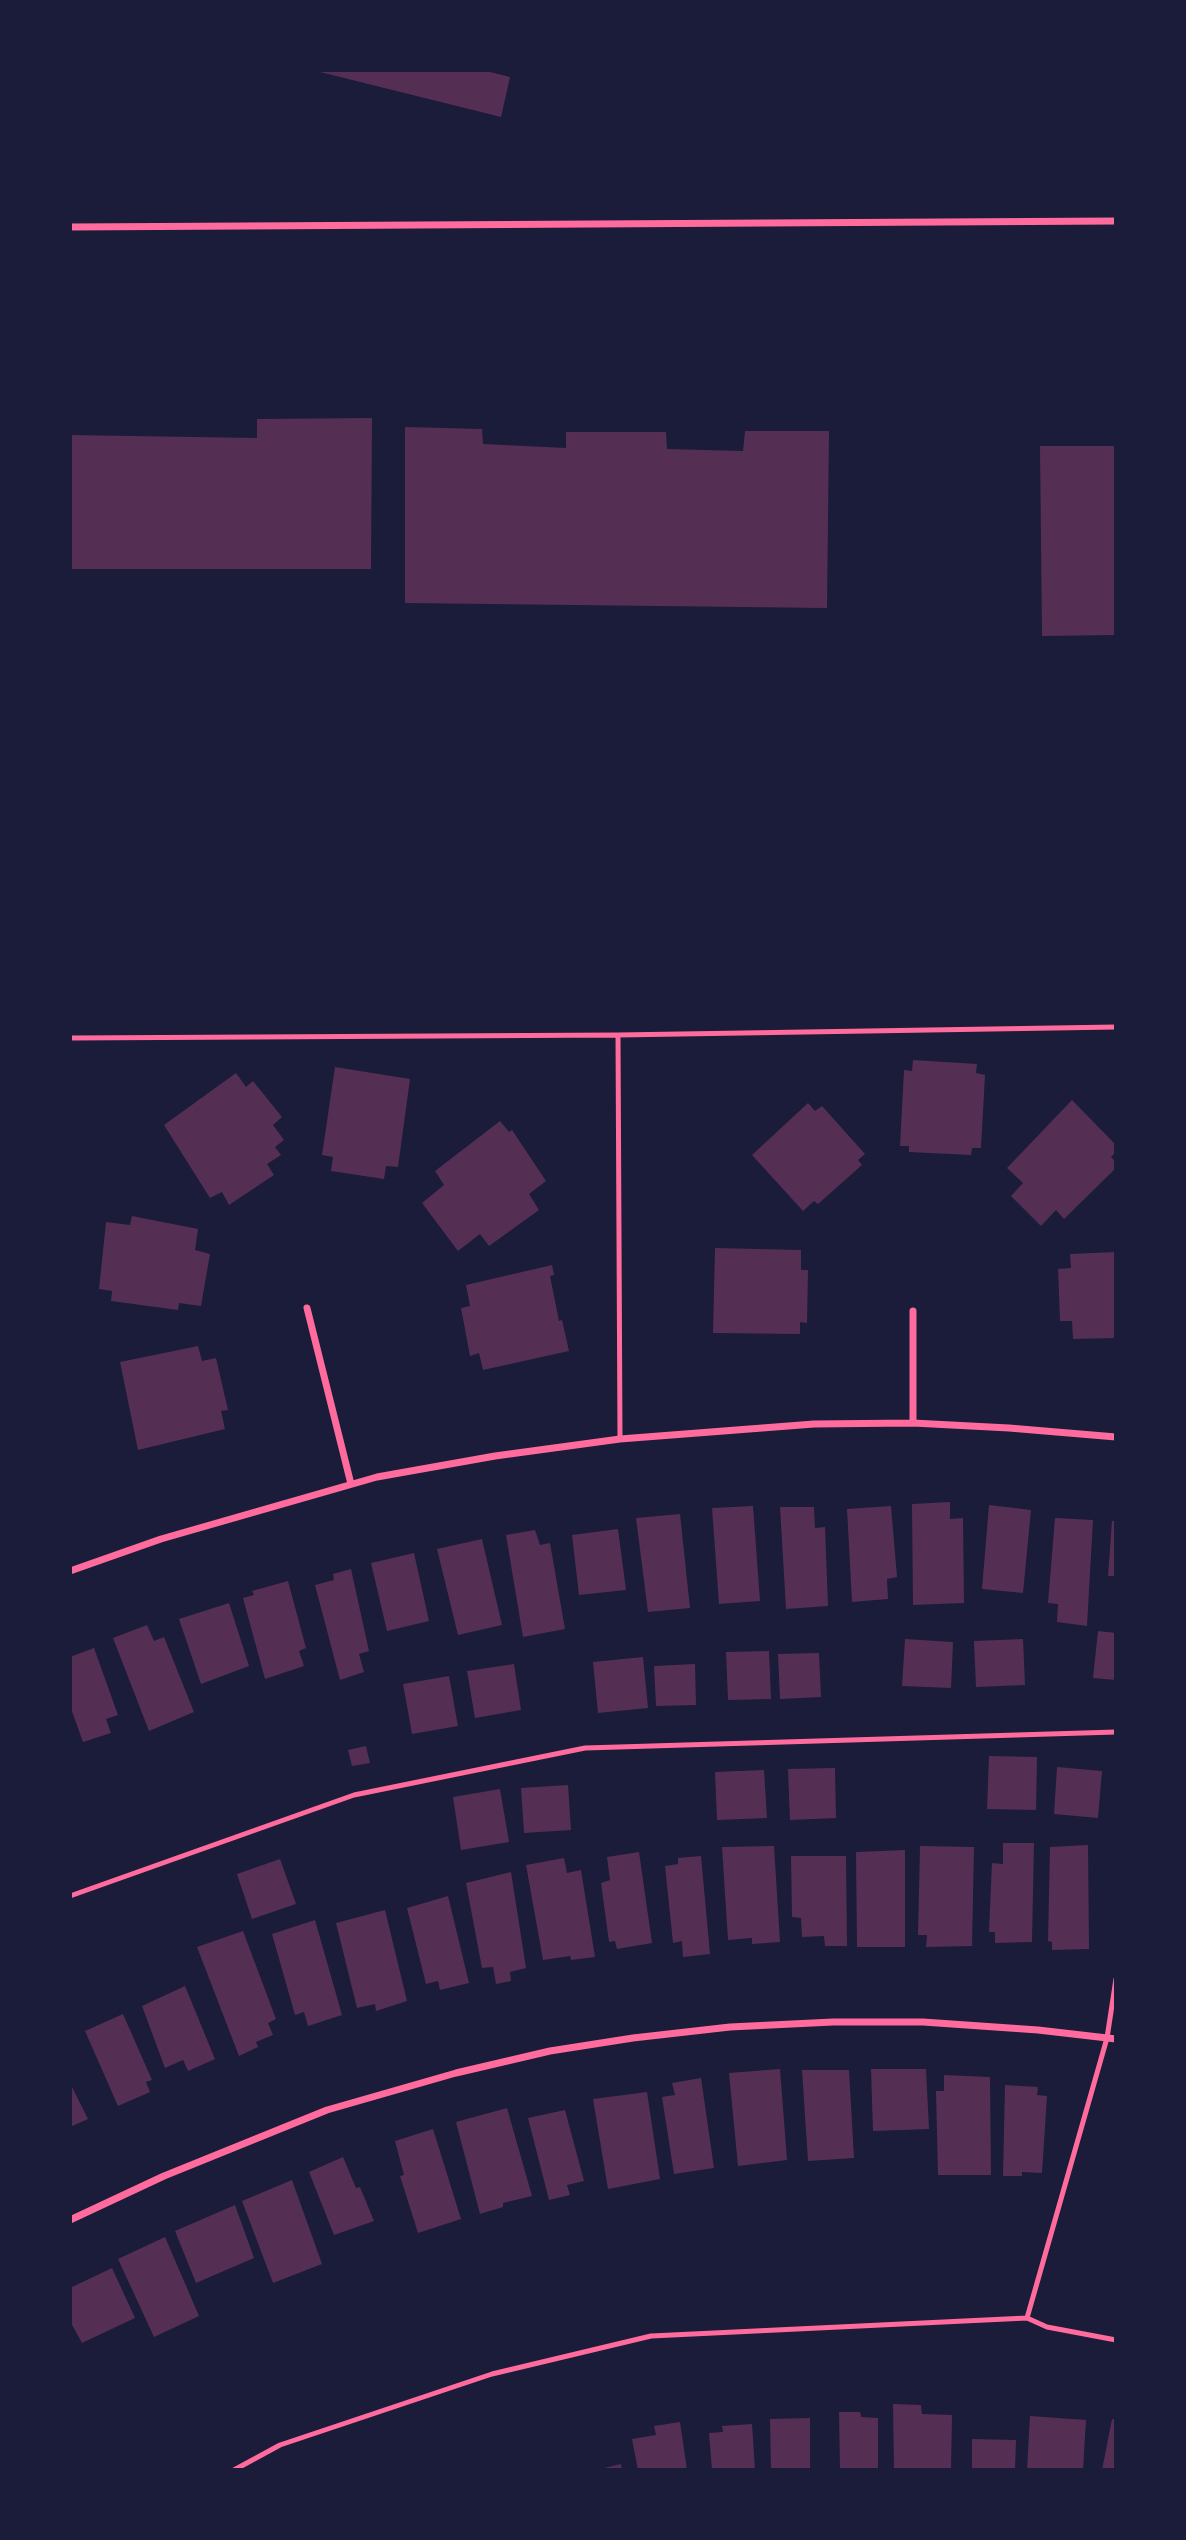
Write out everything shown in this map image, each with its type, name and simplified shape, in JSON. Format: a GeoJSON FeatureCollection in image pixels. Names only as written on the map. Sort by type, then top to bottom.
{"type":"FeatureCollection","features":[{"type":"Feature","properties":{"kind":"street"},"geometry":{"type":"LineString","coordinates":[[70,227],[1116,221]]}},
{"type":"Feature","properties":{"kind":"street"},"geometry":{"type":"LineString","coordinates":[[307,1308],[351,1484]]}},
{"type":"Feature","properties":{"kind":"street"},"geometry":{"type":"LineString","coordinates":[[913,1311],[913,1423]]}},
{"type":"Feature","properties":{"kind":"street"},"geometry":{"type":"LineString","coordinates":[[70,1571],[161,1539],[377,1477],[495,1456],[620,1439],[814,1424],[913,1423],[1116,1437]]}},
{"type":"Feature","properties":{"kind":"street"},"geometry":{"type":"LineString","coordinates":[[70,2220],[164,2176],[327,2110],[456,2073],[550,2052],[633,2038],[730,2027],[833,2022],[936,2023],[1116,2039]]}},
{"type":"Feature","properties":{"kind":"lane"},"geometry":{"type":"LineString","coordinates":[[70,1038],[618,1035],[1116,1027]]}},
{"type":"Feature","properties":{"kind":"lane"},"geometry":{"type":"LineString","coordinates":[[618,1035],[620,1439]]}},
{"type":"Feature","properties":{"kind":"lane"},"geometry":{"type":"LineString","coordinates":[[70,1896],[354,1795],[585,1748],[1116,1732]]}},
{"type":"Feature","properties":{"kind":"lane"},"geometry":{"type":"LineString","coordinates":[[1027,2318],[1107,2038],[1116,1979]]}},
{"type":"Feature","properties":{"kind":"lane"},"geometry":{"type":"LineString","coordinates":[[234,2470],[280,2445],[492,2374],[652,2336],[1027,2318],[1047,2327],[1116,2340]]}},
{"type":"Feature","properties":{"kind":"building"},"geometry":{"type":"Polygon","coordinates":[[[312,70],[482,70],[510,77],[501,117],[312,70]]]}},
{"type":"Feature","properties":{"kind":"building"},"geometry":{"type":"Polygon","coordinates":[[[372,418],[371,569],[70,569],[70,435],[257,438],[257,419],[372,418]]]}},
{"type":"Feature","properties":{"kind":"building"},"geometry":{"type":"Polygon","coordinates":[[[405,427],[482,429],[483,444],[566,448],[566,432],[666,432],[667,449],[743,451],[745,431],[829,431],[827,608],[405,603],[405,427]]]}},
{"type":"Feature","properties":{"kind":"building"},"geometry":{"type":"Polygon","coordinates":[[[1040,446],[1116,446],[1116,635],[1042,636],[1040,446]]]}},
{"type":"Feature","properties":{"kind":"building"},"geometry":{"type":"Polygon","coordinates":[[[913,1060],[977,1064],[976,1073],[985,1075],[981,1148],[972,1148],[971,1155],[909,1152],[909,1146],[900,1146],[904,1070],[912,1071],[913,1060]]]}},
{"type":"Feature","properties":{"kind":"building"},"geometry":{"type":"Polygon","coordinates":[[[335,1067],[410,1079],[398,1167],[386,1166],[384,1179],[331,1171],[333,1157],[322,1155],[335,1067]]]}},
{"type":"Feature","properties":{"kind":"building"},"geometry":{"type":"Polygon","coordinates":[[[236,1073],[246,1087],[253,1081],[282,1117],[273,1125],[284,1140],[275,1147],[281,1155],[267,1164],[274,1175],[229,1205],[222,1192],[210,1198],[164,1125],[236,1073]]]}},
{"type":"Feature","properties":{"kind":"building"},"geometry":{"type":"Polygon","coordinates":[[[1072,1100],[1116,1145],[1116,1152],[1111,1157],[1116,1162],[1116,1168],[1064,1219],[1056,1210],[1041,1226],[1011,1196],[1023,1183],[1007,1168],[1072,1100]]]}},
{"type":"Feature","properties":{"kind":"building"},"geometry":{"type":"Polygon","coordinates":[[[808,1103],[815,1111],[822,1106],[865,1154],[858,1160],[862,1165],[818,1204],[814,1201],[803,1211],[752,1155],[808,1103]]]}},
{"type":"Feature","properties":{"kind":"building"},"geometry":{"type":"Polygon","coordinates":[[[500,1121],[509,1132],[512,1130],[546,1181],[529,1194],[539,1210],[489,1246],[480,1234],[458,1251],[422,1203],[444,1185],[435,1171],[500,1121]]]}},
{"type":"Feature","properties":{"kind":"building"},"geometry":{"type":"Polygon","coordinates":[[[132,1216],[198,1229],[195,1250],[210,1254],[201,1306],[179,1303],[178,1310],[111,1301],[112,1291],[99,1289],[106,1222],[130,1225],[132,1216]]]}},
{"type":"Feature","properties":{"kind":"building"},"geometry":{"type":"Polygon","coordinates":[[[715,1248],[801,1250],[801,1270],[808,1270],[807,1323],[800,1322],[800,1334],[713,1333],[715,1248]]]}},
{"type":"Feature","properties":{"kind":"building"},"geometry":{"type":"Polygon","coordinates":[[[1116,1252],[1116,1338],[1073,1339],[1072,1321],[1060,1321],[1058,1269],[1071,1268],[1070,1254],[1116,1252]]]}},
{"type":"Feature","properties":{"kind":"building"},"geometry":{"type":"Polygon","coordinates":[[[552,1265],[554,1275],[550,1276],[559,1321],[562,1320],[569,1351],[483,1370],[479,1353],[470,1356],[461,1308],[470,1306],[466,1285],[552,1265]]]}},
{"type":"Feature","properties":{"kind":"building"},"geometry":{"type":"Polygon","coordinates":[[[198,1346],[202,1361],[216,1358],[228,1410],[221,1411],[225,1429],[138,1450],[120,1362],[198,1346]]]}},
{"type":"Feature","properties":{"kind":"building"},"geometry":{"type":"Polygon","coordinates":[[[950,1502],[950,1519],[963,1518],[964,1603],[913,1605],[912,1504],[950,1502]]]}},
{"type":"Feature","properties":{"kind":"building"},"geometry":{"type":"Polygon","coordinates":[[[989,1505],[1031,1510],[1023,1593],[982,1589],[989,1505]]]}},
{"type":"Feature","properties":{"kind":"building"},"geometry":{"type":"Polygon","coordinates":[[[753,1506],[760,1601],[719,1604],[712,1508],[753,1506]]]}},
{"type":"Feature","properties":{"kind":"building"},"geometry":{"type":"Polygon","coordinates":[[[891,1506],[897,1577],[887,1579],[888,1599],[852,1602],[847,1509],[891,1506]]]}},
{"type":"Feature","properties":{"kind":"building"},"geometry":{"type":"Polygon","coordinates":[[[780,1507],[814,1507],[815,1528],[825,1527],[828,1606],[786,1609],[780,1507]]]}},
{"type":"Feature","properties":{"kind":"building"},"geometry":{"type":"Polygon","coordinates":[[[680,1514],[690,1608],[648,1612],[636,1518],[680,1514]]]}},
{"type":"Feature","properties":{"kind":"building"},"geometry":{"type":"Polygon","coordinates":[[[1055,1518],[1093,1520],[1087,1626],[1057,1622],[1058,1604],[1048,1603],[1055,1518]]]}},
{"type":"Feature","properties":{"kind":"building"},"geometry":{"type":"Polygon","coordinates":[[[1112,1521],[1116,1521],[1116,1576],[1108,1576],[1112,1521]]]}},
{"type":"Feature","properties":{"kind":"building"},"geometry":{"type":"Polygon","coordinates":[[[618,1529],[626,1590],[579,1595],[572,1535],[618,1529]]]}},
{"type":"Feature","properties":{"kind":"building"},"geometry":{"type":"Polygon","coordinates":[[[535,1530],[540,1545],[550,1543],[565,1629],[523,1637],[506,1535],[535,1530]]]}},
{"type":"Feature","properties":{"kind":"building"},"geometry":{"type":"Polygon","coordinates":[[[482,1539],[502,1625],[458,1635],[437,1549],[482,1539]]]}},
{"type":"Feature","properties":{"kind":"building"},"geometry":{"type":"Polygon","coordinates":[[[414,1553],[429,1621],[387,1631],[371,1563],[414,1553]]]}},
{"type":"Feature","properties":{"kind":"building"},"geometry":{"type":"Polygon","coordinates":[[[351,1569],[369,1651],[359,1654],[364,1672],[340,1680],[315,1585],[334,1580],[333,1574],[351,1569]]]}},
{"type":"Feature","properties":{"kind":"building"},"geometry":{"type":"Polygon","coordinates":[[[288,1581],[306,1648],[299,1651],[304,1666],[265,1679],[243,1598],[254,1595],[252,1591],[288,1581]]]}},
{"type":"Feature","properties":{"kind":"building"},"geometry":{"type":"Polygon","coordinates":[[[229,1603],[249,1666],[201,1684],[179,1619],[229,1603]]]}},
{"type":"Feature","properties":{"kind":"building"},"geometry":{"type":"Polygon","coordinates":[[[147,1625],[154,1641],[164,1637],[194,1712],[149,1731],[113,1638],[147,1625]]]}},
{"type":"Feature","properties":{"kind":"building"},"geometry":{"type":"Polygon","coordinates":[[[1098,1631],[1116,1633],[1116,1680],[1093,1678],[1098,1631]]]}},
{"type":"Feature","properties":{"kind":"building"},"geometry":{"type":"Polygon","coordinates":[[[905,1639],[953,1642],[951,1688],[902,1686],[905,1639]]]}},
{"type":"Feature","properties":{"kind":"building"},"geometry":{"type":"Polygon","coordinates":[[[1023,1639],[1025,1685],[976,1687],[974,1641],[1023,1639]]]}},
{"type":"Feature","properties":{"kind":"building"},"geometry":{"type":"Polygon","coordinates":[[[94,1648],[118,1715],[106,1719],[111,1733],[83,1742],[70,1706],[70,1657],[94,1648]]]}},
{"type":"Feature","properties":{"kind":"building"},"geometry":{"type":"Polygon","coordinates":[[[769,1651],[771,1699],[728,1700],[726,1652],[769,1651]]]}},
{"type":"Feature","properties":{"kind":"building"},"geometry":{"type":"Polygon","coordinates":[[[819,1653],[821,1697],[780,1699],[778,1654],[819,1653]]]}},
{"type":"Feature","properties":{"kind":"building"},"geometry":{"type":"Polygon","coordinates":[[[643,1657],[648,1708],[598,1713],[593,1662],[643,1657]]]}},
{"type":"Feature","properties":{"kind":"building"},"geometry":{"type":"Polygon","coordinates":[[[514,1664],[521,1710],[475,1718],[467,1671],[514,1664]]]}},
{"type":"Feature","properties":{"kind":"building"},"geometry":{"type":"Polygon","coordinates":[[[695,1664],[696,1705],[656,1706],[654,1666],[695,1664]]]}},
{"type":"Feature","properties":{"kind":"building"},"geometry":{"type":"Polygon","coordinates":[[[449,1676],[458,1726],[412,1734],[403,1684],[449,1676]]]}},
{"type":"Feature","properties":{"kind":"building"},"geometry":{"type":"Polygon","coordinates":[[[366,1746],[370,1763],[352,1766],[348,1750],[366,1746]]]}},
{"type":"Feature","properties":{"kind":"building"},"geometry":{"type":"Polygon","coordinates":[[[989,1756],[1037,1757],[1036,1810],[987,1809],[989,1756]]]}},
{"type":"Feature","properties":{"kind":"building"},"geometry":{"type":"Polygon","coordinates":[[[1057,1767],[1102,1771],[1098,1818],[1054,1814],[1057,1767]]]}},
{"type":"Feature","properties":{"kind":"building"},"geometry":{"type":"Polygon","coordinates":[[[835,1768],[836,1818],[790,1820],[788,1769],[835,1768]]]}},
{"type":"Feature","properties":{"kind":"building"},"geometry":{"type":"Polygon","coordinates":[[[764,1770],[767,1818],[717,1820],[715,1772],[764,1770]]]}},
{"type":"Feature","properties":{"kind":"building"},"geometry":{"type":"Polygon","coordinates":[[[568,1785],[571,1830],[524,1833],[521,1788],[568,1785]]]}},
{"type":"Feature","properties":{"kind":"building"},"geometry":{"type":"Polygon","coordinates":[[[500,1789],[509,1842],[461,1850],[453,1797],[500,1789]]]}},
{"type":"Feature","properties":{"kind":"building"},"geometry":{"type":"Polygon","coordinates":[[[1003,1843],[1034,1843],[1032,1942],[995,1943],[995,1932],[989,1932],[992,1863],[1003,1864],[1003,1843]]]}},
{"type":"Feature","properties":{"kind":"building"},"geometry":{"type":"Polygon","coordinates":[[[1088,1845],[1089,1949],[1052,1950],[1052,1942],[1048,1941],[1050,1847],[1088,1845]]]}},
{"type":"Feature","properties":{"kind":"building"},"geometry":{"type":"Polygon","coordinates":[[[774,1846],[780,1942],[752,1944],[752,1938],[728,1940],[722,1847],[774,1846]]]}},
{"type":"Feature","properties":{"kind":"building"},"geometry":{"type":"Polygon","coordinates":[[[920,1846],[974,1847],[972,1946],[926,1947],[927,1935],[918,1935],[920,1846]]]}},
{"type":"Feature","properties":{"kind":"building"},"geometry":{"type":"Polygon","coordinates":[[[905,1850],[905,1947],[857,1947],[856,1852],[905,1850]]]}},
{"type":"Feature","properties":{"kind":"building"},"geometry":{"type":"Polygon","coordinates":[[[639,1852],[652,1943],[617,1949],[615,1941],[609,1942],[601,1883],[610,1880],[607,1857],[639,1852]]]}},
{"type":"Feature","properties":{"kind":"building"},"geometry":{"type":"Polygon","coordinates":[[[701,1856],[710,1954],[683,1957],[682,1941],[673,1943],[665,1866],[678,1864],[678,1858],[701,1856]]]}},
{"type":"Feature","properties":{"kind":"building"},"geometry":{"type":"Polygon","coordinates":[[[791,1856],[846,1856],[847,1946],[825,1946],[824,1936],[802,1937],[801,1918],[792,1917],[791,1856]]]}},
{"type":"Feature","properties":{"kind":"building"},"geometry":{"type":"Polygon","coordinates":[[[564,1858],[567,1873],[581,1870],[595,1957],[571,1960],[570,1956],[543,1960],[526,1865],[564,1858]]]}},
{"type":"Feature","properties":{"kind":"building"},"geometry":{"type":"Polygon","coordinates":[[[280,1859],[296,1904],[252,1919],[237,1874],[280,1859]]]}},
{"type":"Feature","properties":{"kind":"building"},"geometry":{"type":"Polygon","coordinates":[[[511,1872],[526,1968],[510,1972],[511,1981],[496,1984],[493,1967],[482,1968],[466,1883],[511,1872]]]}},
{"type":"Feature","properties":{"kind":"building"},"geometry":{"type":"Polygon","coordinates":[[[448,1896],[469,1983],[440,1990],[438,1981],[426,1984],[407,1908],[448,1896]]]}},
{"type":"Feature","properties":{"kind":"building"},"geometry":{"type":"Polygon","coordinates":[[[385,1910],[407,2001],[376,2011],[375,2004],[357,2008],[336,1923],[385,1910]]]}},
{"type":"Feature","properties":{"kind":"building"},"geometry":{"type":"Polygon","coordinates":[[[315,1920],[342,2015],[308,2026],[304,2012],[295,2015],[272,1934],[315,1920]]]}},
{"type":"Feature","properties":{"kind":"building"},"geometry":{"type":"Polygon","coordinates":[[[243,1931],[276,2019],[268,2023],[273,2035],[256,2042],[258,2047],[239,2056],[197,1947],[243,1931]]]}},
{"type":"Feature","properties":{"kind":"building"},"geometry":{"type":"Polygon","coordinates":[[[185,1986],[215,2059],[188,2071],[183,2060],[165,2068],[142,2006],[185,1986]]]}},
{"type":"Feature","properties":{"kind":"building"},"geometry":{"type":"Polygon","coordinates":[[[123,2014],[152,2080],[146,2082],[150,2092],[118,2106],[85,2031],[123,2014]]]}},
{"type":"Feature","properties":{"kind":"building"},"geometry":{"type":"Polygon","coordinates":[[[780,2069],[787,2160],[738,2166],[729,2073],[780,2069]]]}},
{"type":"Feature","properties":{"kind":"building"},"geometry":{"type":"Polygon","coordinates":[[[871,2069],[926,2069],[929,2129],[873,2131],[871,2069]]]}},
{"type":"Feature","properties":{"kind":"building"},"geometry":{"type":"Polygon","coordinates":[[[802,2070],[849,2070],[854,2158],[808,2161],[802,2070]]]}},
{"type":"Feature","properties":{"kind":"building"},"geometry":{"type":"Polygon","coordinates":[[[944,2075],[990,2077],[991,2175],[938,2175],[936,2091],[944,2091],[944,2075]]]}},
{"type":"Feature","properties":{"kind":"building"},"geometry":{"type":"Polygon","coordinates":[[[701,2078],[714,2168],[674,2174],[662,2097],[675,2095],[672,2083],[701,2078]]]}},
{"type":"Feature","properties":{"kind":"building"},"geometry":{"type":"Polygon","coordinates":[[[70,2083],[88,2119],[70,2127],[70,2083]]]}},
{"type":"Feature","properties":{"kind":"building"},"geometry":{"type":"Polygon","coordinates":[[[1005,2085],[1038,2087],[1037,2095],[1047,2096],[1042,2173],[1022,2172],[1022,2176],[1003,2176],[1005,2085]]]}},
{"type":"Feature","properties":{"kind":"building"},"geometry":{"type":"Polygon","coordinates":[[[647,2092],[660,2179],[608,2189],[593,2099],[647,2092]]]}},
{"type":"Feature","properties":{"kind":"building"},"geometry":{"type":"Polygon","coordinates":[[[507,2108],[532,2196],[503,2203],[503,2207],[480,2214],[456,2122],[507,2108]]]}},
{"type":"Feature","properties":{"kind":"building"},"geometry":{"type":"Polygon","coordinates":[[[565,2110],[584,2181],[567,2185],[570,2195],[549,2200],[528,2118],[565,2110]]]}},
{"type":"Feature","properties":{"kind":"building"},"geometry":{"type":"Polygon","coordinates":[[[433,2129],[461,2219],[418,2233],[400,2176],[404,2175],[395,2141],[433,2129]]]}},
{"type":"Feature","properties":{"kind":"building"},"geometry":{"type":"Polygon","coordinates":[[[343,2157],[356,2188],[360,2187],[374,2221],[334,2235],[309,2172],[343,2157]]]}},
{"type":"Feature","properties":{"kind":"building"},"geometry":{"type":"Polygon","coordinates":[[[292,2180],[322,2264],[273,2283],[242,2201],[292,2180]]]}},
{"type":"Feature","properties":{"kind":"building"},"geometry":{"type":"Polygon","coordinates":[[[235,2205],[254,2258],[196,2283],[175,2231],[235,2205]]]}},
{"type":"Feature","properties":{"kind":"building"},"geometry":{"type":"Polygon","coordinates":[[[165,2237],[199,2316],[154,2337],[118,2259],[165,2237]]]}},
{"type":"Feature","properties":{"kind":"building"},"geometry":{"type":"Polygon","coordinates":[[[112,2268],[135,2318],[82,2343],[70,2321],[70,2288],[112,2268]]]}},
{"type":"Feature","properties":{"kind":"building"},"geometry":{"type":"Polygon","coordinates":[[[893,2404],[921,2405],[922,2414],[952,2415],[951,2470],[894,2470],[893,2404]]]}},
{"type":"Feature","properties":{"kind":"building"},"geometry":{"type":"Polygon","coordinates":[[[839,2412],[860,2412],[861,2417],[878,2418],[878,2470],[840,2470],[839,2412]]]}},
{"type":"Feature","properties":{"kind":"building"},"geometry":{"type":"Polygon","coordinates":[[[1030,2416],[1086,2420],[1083,2470],[1027,2470],[1030,2416]]]}},
{"type":"Feature","properties":{"kind":"building"},"geometry":{"type":"Polygon","coordinates":[[[810,2418],[810,2470],[771,2470],[770,2419],[810,2418]]]}},
{"type":"Feature","properties":{"kind":"building"},"geometry":{"type":"Polygon","coordinates":[[[1112,2419],[1116,2420],[1116,2470],[1102,2470],[1112,2419]]]}},
{"type":"Feature","properties":{"kind":"building"},"geometry":{"type":"Polygon","coordinates":[[[680,2422],[687,2470],[638,2470],[632,2439],[656,2435],[654,2426],[680,2422]]]}},
{"type":"Feature","properties":{"kind":"building"},"geometry":{"type":"Polygon","coordinates":[[[752,2424],[755,2470],[712,2470],[709,2433],[723,2432],[722,2426],[752,2424]]]}},
{"type":"Feature","properties":{"kind":"building"},"geometry":{"type":"Polygon","coordinates":[[[972,2439],[1016,2440],[1015,2470],[972,2470],[972,2439]]]}},
{"type":"Feature","properties":{"kind":"building"},"geometry":{"type":"Polygon","coordinates":[[[621,2464],[622,2470],[600,2470],[600,2469],[621,2464]]]}}]}
